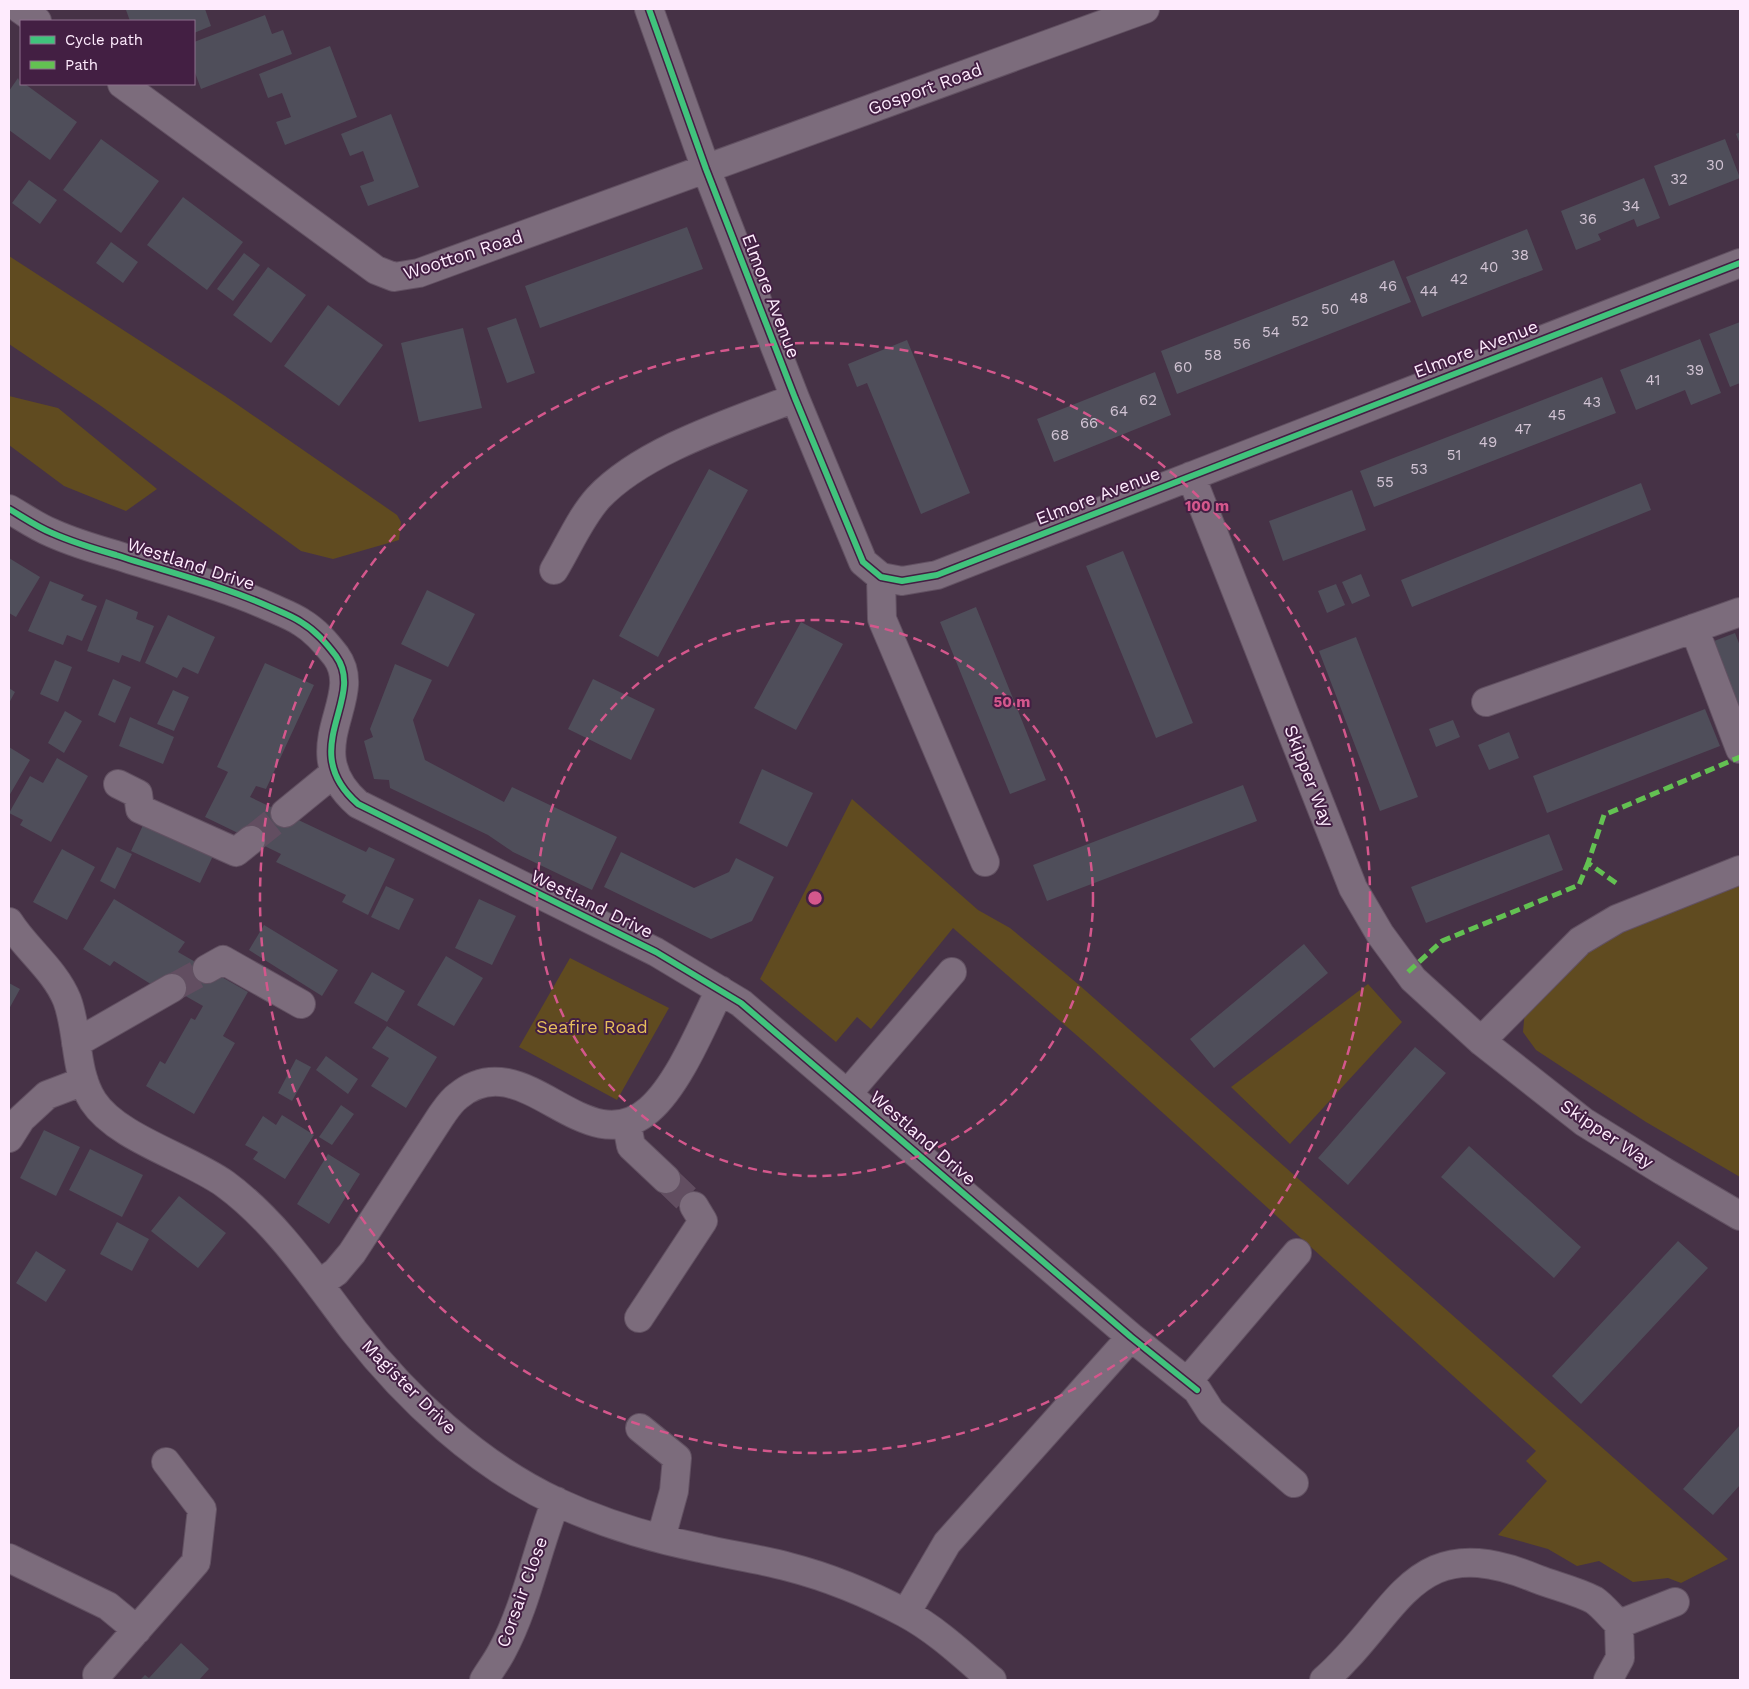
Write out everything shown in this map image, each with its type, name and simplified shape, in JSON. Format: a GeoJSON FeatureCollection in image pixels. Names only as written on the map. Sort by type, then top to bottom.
{"type":"FeatureCollection","features":[{"type":"Feature","properties":{"kind":"street"},"geometry":{"type":"LineString","coordinates":[[20,9],[36,20]]}},
{"type":"Feature","properties":{"kind":"street","name":"Gosport Road"},"geometry":{"type":"LineString","coordinates":[[706,169],[1144,9]]}},
{"type":"Feature","properties":{"kind":"street","name":"Elmore Avenue"},"geometry":{"type":"LineString","coordinates":[[652,10],[706,169],[795,398],[863,562],[881,577],[902,581],[937,575],[1740,263]]}},
{"type":"Feature","properties":{"kind":"street","name":"Wootton Road"},"geometry":{"type":"LineString","coordinates":[[123,85],[376,270],[394,277],[419,273],[706,169]]}},
{"type":"Feature","properties":{"kind":"street"},"geometry":{"type":"LineString","coordinates":[[554,570],[597,499],[634,469],[668,449],[795,398]]}},
{"type":"Feature","properties":{"kind":"street","name":"Skipper Way"},"geometry":{"type":"LineString","coordinates":[[1191,476],[1352,888],[1380,934],[1413,979],[1481,1041],[1584,1122],[1662,1172],[1740,1216]]}},
{"type":"Feature","properties":{"kind":"street","name":"Westland Drive"},"geometry":{"type":"LineString","coordinates":[[9,509],[51,533],[115,555],[234,591],[301,621],[321,637],[338,659],[343,676],[342,700],[333,733],[331,756],[334,773],[344,790],[358,804],[656,952],[720,990],[769,1025],[1131,1337],[1192,1386],[1211,1412],[1294,1483]]}},
{"type":"Feature","properties":{"kind":"street"},"geometry":{"type":"LineString","coordinates":[[881,577],[882,619],[985,862]]}},
{"type":"Feature","properties":{"kind":"street"},"geometry":{"type":"LineString","coordinates":[[1486,702],[1740,612]]}},
{"type":"Feature","properties":{"kind":"street"},"geometry":{"type":"LineString","coordinates":[[1694,628],[1740,749]]}},
{"type":"Feature","properties":{"kind":"street"},"geometry":{"type":"LineString","coordinates":[[285,813],[334,773]]}},
{"type":"Feature","properties":{"kind":"street"},"geometry":{"type":"LineString","coordinates":[[118,784],[138,794],[140,809],[236,852],[251,840]]}},
{"type":"Feature","properties":{"kind":"street"},"geometry":{"type":"LineString","coordinates":[[1481,1041],[1580,942],[1617,919],[1740,870]]}},
{"type":"Feature","properties":{"kind":"street","name":"Magister Drive"},"geometry":{"type":"LineString","coordinates":[[9,922],[60,986],[68,1003],[84,1080],[94,1102],[114,1123],[201,1169],[225,1184],[257,1211],[401,1385],[446,1428],[498,1468],[556,1501],[617,1526],[789,1567],[837,1583],[906,1613],[950,1644],[992,1680]]}},
{"type":"Feature","properties":{"kind":"street"},"geometry":{"type":"LineString","coordinates":[[207,969],[223,960],[301,1004]]}},
{"type":"Feature","properties":{"kind":"street"},"geometry":{"type":"LineString","coordinates":[[848,1093],[952,972]]}},
{"type":"Feature","properties":{"kind":"street"},"geometry":{"type":"LineString","coordinates":[[76,1042],[172,988]]}},
{"type":"Feature","properties":{"kind":"street"},"geometry":{"type":"LineString","coordinates":[[319,1284],[336,1272],[352,1254],[441,1116],[457,1096],[476,1084],[492,1081],[508,1082],[523,1086],[570,1114],[606,1124],[626,1125],[649,1111],[675,1078],[720,990]]}},
{"type":"Feature","properties":{"kind":"street"},"geometry":{"type":"LineString","coordinates":[[9,1138],[20,1119],[47,1095],[84,1080]]}},
{"type":"Feature","properties":{"kind":"street"},"geometry":{"type":"LineString","coordinates":[[626,1125],[631,1146],[666,1178]]}},
{"type":"Feature","properties":{"kind":"street"},"geometry":{"type":"LineString","coordinates":[[639,1318],[703,1221],[694,1206]]}},
{"type":"Feature","properties":{"kind":"street"},"geometry":{"type":"LineString","coordinates":[[1192,1386],[1298,1253]]}},
{"type":"Feature","properties":{"kind":"street"},"geometry":{"type":"LineString","coordinates":[[906,1613],[947,1543],[1131,1337]]}},
{"type":"Feature","properties":{"kind":"street"},"geometry":{"type":"LineString","coordinates":[[640,1428],[677,1458],[674,1491],[661,1538]]}},
{"type":"Feature","properties":{"kind":"street"},"geometry":{"type":"LineString","coordinates":[[97,1675],[196,1562],[202,1509],[166,1462]]}},
{"type":"Feature","properties":{"kind":"street","name":"Corsair Close"},"geometry":{"type":"LineString","coordinates":[[484,1680],[503,1650],[519,1611],[540,1540],[556,1501]]}},
{"type":"Feature","properties":{"kind":"street"},"geometry":{"type":"LineString","coordinates":[[9,1558],[108,1606],[137,1630]]}},
{"type":"Feature","properties":{"kind":"street"},"geometry":{"type":"LineString","coordinates":[[1324,1680],[1397,1597],[1418,1579],[1444,1566],[1467,1561],[1492,1564],[1520,1572],[1595,1601],[1619,1624],[1620,1658],[1608,1680]]}},
{"type":"Feature","properties":{"kind":"street"},"geometry":{"type":"LineString","coordinates":[[1619,1624],[1674,1602]]}},
{"type":"Feature","properties":{"kind":"green space"},"geometry":{"type":"Polygon","coordinates":[[[9,256],[225,396],[397,515],[401,522],[399,540],[333,559],[301,551],[101,406],[9,344],[9,256]]]}},
{"type":"Feature","properties":{"kind":"green space"},"geometry":{"type":"Polygon","coordinates":[[[9,396],[58,408],[157,489],[126,511],[64,486],[9,445],[9,396]]]}},
{"type":"Feature","properties":{"kind":"green space"},"geometry":{"type":"Polygon","coordinates":[[[852,799],[978,910],[1010,928],[1078,984],[1728,1559],[1681,1583],[1668,1578],[1633,1582],[1599,1561],[1577,1566],[1548,1549],[1498,1535],[1547,1481],[1526,1461],[1536,1451],[1089,1046],[953,928],[871,1029],[857,1017],[836,1042],[760,979],[852,799]]]}},
{"type":"Feature","properties":{"kind":"green space"},"geometry":{"type":"Polygon","coordinates":[[[1740,879],[1740,1177],[1646,1122],[1536,1050],[1523,1032],[1525,1009],[1582,949],[1740,879]]]}},
{"type":"Feature","properties":{"kind":"green space","name":"Seafire Road"},"geometry":{"type":"Polygon","coordinates":[[[570,958],[669,1008],[617,1100],[519,1047],[570,958]]]}},
{"type":"Feature","properties":{"kind":"green space"},"geometry":{"type":"Polygon","coordinates":[[[1368,984],[1402,1022],[1290,1144],[1231,1087],[1368,984]]]}},
{"type":"Feature","properties":{"kind":"building"},"geometry":{"type":"Polygon","coordinates":[[[205,9],[211,26],[195,33],[195,20],[130,20],[126,10],[205,9]]]}},
{"type":"Feature","properties":{"kind":"building"},"geometry":{"type":"Polygon","coordinates":[[[265,15],[272,34],[283,30],[292,54],[201,89],[195,73],[195,42],[265,15]]]}},
{"type":"Feature","properties":{"kind":"building"},"geometry":{"type":"Polygon","coordinates":[[[330,46],[357,117],[285,145],[276,122],[291,117],[282,93],[268,98],[259,74],[330,46]]]}},
{"type":"Feature","properties":{"kind":"building"},"geometry":{"type":"Polygon","coordinates":[[[18,78],[20,85],[26,85],[77,122],[50,160],[9,130],[9,91],[18,78]]]}},
{"type":"Feature","properties":{"kind":"building"},"geometry":{"type":"Polygon","coordinates":[[[391,114],[419,187],[368,206],[360,186],[374,181],[363,151],[350,156],[341,134],[391,114]]]}},
{"type":"Feature","properties":{"kind":"building"},"geometry":{"type":"Polygon","coordinates":[[[1740,132],[1740,144],[1736,134],[1740,132]]]}},
{"type":"Feature","properties":{"kind":"building"},"geometry":{"type":"Polygon","coordinates":[[[101,139],[159,181],[121,233],[63,190],[101,139]]]}},
{"type":"Feature","properties":{"kind":"building"},"geometry":{"type":"Polygon","coordinates":[[[1725,139],[1740,178],[1669,206],[1654,166],[1725,139]]]}},
{"type":"Feature","properties":{"kind":"building"},"geometry":{"type":"Polygon","coordinates":[[[1644,178],[1660,218],[1637,227],[1634,219],[1598,234],[1601,240],[1576,250],[1561,211],[1644,178]]]}},
{"type":"Feature","properties":{"kind":"building"},"geometry":{"type":"Polygon","coordinates":[[[29,180],[57,200],[40,224],[12,203],[29,180]]]}},
{"type":"Feature","properties":{"kind":"building"},"geometry":{"type":"Polygon","coordinates":[[[183,197],[243,242],[207,290],[147,245],[183,197]]]}},
{"type":"Feature","properties":{"kind":"building"},"geometry":{"type":"Polygon","coordinates":[[[687,227],[703,269],[540,328],[525,286],[687,227]]]}},
{"type":"Feature","properties":{"kind":"building"},"geometry":{"type":"Polygon","coordinates":[[[1527,229],[1543,270],[1422,317],[1406,277],[1527,229]]]}},
{"type":"Feature","properties":{"kind":"building"},"geometry":{"type":"Polygon","coordinates":[[[111,242],[138,262],[123,283],[96,263],[111,242]]]}},
{"type":"Feature","properties":{"kind":"building"},"geometry":{"type":"Polygon","coordinates":[[[244,253],[260,265],[233,301],[217,289],[244,253]]]}},
{"type":"Feature","properties":{"kind":"building"},"geometry":{"type":"Polygon","coordinates":[[[1394,260],[1411,302],[1177,394],[1161,351],[1394,260]]]}},
{"type":"Feature","properties":{"kind":"building"},"geometry":{"type":"Polygon","coordinates":[[[268,267],[306,295],[271,343],[233,315],[268,267]]]}},
{"type":"Feature","properties":{"kind":"building"},"geometry":{"type":"Polygon","coordinates":[[[328,305],[383,345],[339,406],[284,366],[328,305]]]}},
{"type":"Feature","properties":{"kind":"building"},"geometry":{"type":"Polygon","coordinates":[[[516,318],[535,373],[507,383],[487,328],[516,318]]]}},
{"type":"Feature","properties":{"kind":"building"},"geometry":{"type":"Polygon","coordinates":[[[1740,322],[1740,383],[1730,387],[1709,334],[1740,322]]]}},
{"type":"Feature","properties":{"kind":"building"},"geometry":{"type":"Polygon","coordinates":[[[463,328],[482,408],[419,422],[401,343],[463,328]]]}},
{"type":"Feature","properties":{"kind":"building"},"geometry":{"type":"Polygon","coordinates":[[[1700,339],[1721,393],[1691,405],[1685,390],[1636,410],[1620,370],[1700,339]]]}},
{"type":"Feature","properties":{"kind":"building"},"geometry":{"type":"Polygon","coordinates":[[[907,340],[970,493],[921,514],[867,383],[857,387],[848,364],[907,340]]]}},
{"type":"Feature","properties":{"kind":"building"},"geometry":{"type":"Polygon","coordinates":[[[1155,372],[1171,415],[1054,462],[1037,419],[1155,372]]]}},
{"type":"Feature","properties":{"kind":"building"},"geometry":{"type":"Polygon","coordinates":[[[1602,377],[1616,413],[1374,507],[1360,471],[1602,377]]]}},
{"type":"Feature","properties":{"kind":"building"},"geometry":{"type":"Polygon","coordinates":[[[709,469],[748,490],[658,657],[619,636],[709,469]]]}},
{"type":"Feature","properties":{"kind":"building"},"geometry":{"type":"Polygon","coordinates":[[[1641,483],[1651,510],[1412,607],[1401,580],[1641,483]]]}},
{"type":"Feature","properties":{"kind":"building"},"geometry":{"type":"Polygon","coordinates":[[[1352,490],[1366,530],[1283,561],[1269,521],[1352,490]]]}},
{"type":"Feature","properties":{"kind":"building"},"geometry":{"type":"Polygon","coordinates":[[[1123,551],[1193,723],[1156,738],[1086,566],[1123,551]]]}},
{"type":"Feature","properties":{"kind":"building"},"geometry":{"type":"Polygon","coordinates":[[[9,558],[40,577],[16,617],[9,613],[9,558]]]}},
{"type":"Feature","properties":{"kind":"building"},"geometry":{"type":"Polygon","coordinates":[[[1361,574],[1370,596],[1352,604],[1342,582],[1361,574]]]}},
{"type":"Feature","properties":{"kind":"building"},"geometry":{"type":"Polygon","coordinates":[[[50,581],[84,595],[81,600],[97,606],[82,641],[67,635],[63,645],[28,631],[50,581]]]}},
{"type":"Feature","properties":{"kind":"building"},"geometry":{"type":"Polygon","coordinates":[[[1336,584],[1345,605],[1327,613],[1318,591],[1336,584]]]}},
{"type":"Feature","properties":{"kind":"building"},"geometry":{"type":"Polygon","coordinates":[[[427,590],[475,614],[448,667],[401,644],[427,590]]]}},
{"type":"Feature","properties":{"kind":"building"},"geometry":{"type":"Polygon","coordinates":[[[106,599],[138,612],[136,619],[154,626],[140,662],[122,655],[119,663],[87,651],[106,599]]]}},
{"type":"Feature","properties":{"kind":"building"},"geometry":{"type":"Polygon","coordinates":[[[976,607],[1046,780],[1010,794],[940,622],[976,607]]]}},
{"type":"Feature","properties":{"kind":"building"},"geometry":{"type":"Polygon","coordinates":[[[168,615],[215,637],[198,674],[183,667],[177,678],[145,663],[168,615]]]}},
{"type":"Feature","properties":{"kind":"building"},"geometry":{"type":"Polygon","coordinates":[[[801,622],[843,644],[796,730],[754,708],[801,622]]]}},
{"type":"Feature","properties":{"kind":"building"},"geometry":{"type":"Polygon","coordinates":[[[1735,633],[1740,646],[1740,721],[1709,643],[1735,633]]]}},
{"type":"Feature","properties":{"kind":"building"},"geometry":{"type":"Polygon","coordinates":[[[1356,637],[1418,797],[1380,811],[1319,651],[1356,637]]]}},
{"type":"Feature","properties":{"kind":"building"},"geometry":{"type":"Polygon","coordinates":[[[55,660],[72,667],[58,702],[40,694],[55,660]]]}},
{"type":"Feature","properties":{"kind":"building"},"geometry":{"type":"Polygon","coordinates":[[[265,663],[314,685],[266,789],[256,786],[250,797],[366,852],[369,847],[395,859],[368,915],[342,902],[346,895],[276,862],[281,854],[205,817],[228,772],[217,767],[265,663]]]}},
{"type":"Feature","properties":{"kind":"building"},"geometry":{"type":"Polygon","coordinates":[[[395,664],[432,680],[413,720],[425,760],[504,802],[512,787],[617,837],[592,890],[513,852],[488,835],[390,788],[389,780],[374,779],[364,741],[373,737],[370,729],[395,664]]]}},
{"type":"Feature","properties":{"kind":"building"},"geometry":{"type":"Polygon","coordinates":[[[113,679],[131,687],[115,723],[98,715],[113,679]]]}},
{"type":"Feature","properties":{"kind":"building"},"geometry":{"type":"Polygon","coordinates":[[[593,679],[655,709],[631,760],[568,729],[593,679]]]}},
{"type":"Feature","properties":{"kind":"building"},"geometry":{"type":"Polygon","coordinates":[[[9,688],[15,692],[9,703],[9,688]]]}},
{"type":"Feature","properties":{"kind":"building"},"geometry":{"type":"Polygon","coordinates":[[[173,690],[189,697],[174,731],[157,724],[173,690]]]}},
{"type":"Feature","properties":{"kind":"building"},"geometry":{"type":"Polygon","coordinates":[[[1705,709],[1720,746],[1547,813],[1533,776],[1705,709]]]}},
{"type":"Feature","properties":{"kind":"building"},"geometry":{"type":"Polygon","coordinates":[[[65,711],[82,721],[64,753],[48,743],[65,711]]]}},
{"type":"Feature","properties":{"kind":"building"},"geometry":{"type":"Polygon","coordinates":[[[130,717],[174,737],[163,764],[119,746],[130,717]]]}},
{"type":"Feature","properties":{"kind":"building"},"geometry":{"type":"Polygon","coordinates":[[[1453,720],[1460,737],[1436,747],[1429,729],[1453,720]]]}},
{"type":"Feature","properties":{"kind":"building"},"geometry":{"type":"Polygon","coordinates":[[[1509,732],[1519,758],[1489,770],[1478,745],[1509,732]]]}},
{"type":"Feature","properties":{"kind":"building"},"geometry":{"type":"Polygon","coordinates":[[[9,747],[30,760],[9,796],[9,747]]]}},
{"type":"Feature","properties":{"kind":"building"},"geometry":{"type":"Polygon","coordinates":[[[57,758],[88,776],[51,842],[20,825],[23,820],[9,813],[30,776],[43,783],[57,758]]]}},
{"type":"Feature","properties":{"kind":"building"},"geometry":{"type":"Polygon","coordinates":[[[762,769],[813,793],[787,847],[739,823],[762,769]]]}},
{"type":"Feature","properties":{"kind":"building"},"geometry":{"type":"Polygon","coordinates":[[[1243,785],[1257,821],[1047,901],[1033,865],[1243,785]]]}},
{"type":"Feature","properties":{"kind":"building"},"geometry":{"type":"Polygon","coordinates":[[[144,823],[213,856],[200,883],[131,851],[144,823]]]}},
{"type":"Feature","properties":{"kind":"building"},"geometry":{"type":"Polygon","coordinates":[[[1549,834],[1563,870],[1426,923],[1411,887],[1549,834]]]}},
{"type":"Feature","properties":{"kind":"building"},"geometry":{"type":"Polygon","coordinates":[[[117,847],[132,854],[115,889],[100,881],[117,847]]]}},
{"type":"Feature","properties":{"kind":"building"},"geometry":{"type":"Polygon","coordinates":[[[62,849],[95,867],[67,920],[33,902],[62,849]]]}},
{"type":"Feature","properties":{"kind":"building"},"geometry":{"type":"Polygon","coordinates":[[[621,852],[694,888],[729,872],[736,858],[774,877],[752,921],[711,939],[604,887],[621,852]]]}},
{"type":"Feature","properties":{"kind":"building"},"geometry":{"type":"Polygon","coordinates":[[[386,886],[414,899],[399,930],[371,917],[386,886]]]}},
{"type":"Feature","properties":{"kind":"building"},"geometry":{"type":"Polygon","coordinates":[[[114,899],[185,942],[178,952],[248,992],[223,1036],[235,1043],[194,1114],[146,1086],[160,1061],[165,1064],[191,1018],[195,1020],[203,1006],[161,982],[157,988],[114,961],[110,966],[83,949],[114,899]]]}},
{"type":"Feature","properties":{"kind":"building"},"geometry":{"type":"Polygon","coordinates":[[[479,899],[516,916],[492,965],[455,948],[479,899]]]}},
{"type":"Feature","properties":{"kind":"building"},"geometry":{"type":"Polygon","coordinates":[[[264,925],[338,970],[322,996],[249,950],[264,925]]]}},
{"type":"Feature","properties":{"kind":"building"},"geometry":{"type":"Polygon","coordinates":[[[1304,944],[1328,973],[1214,1068],[1190,1039],[1304,944]]]}},
{"type":"Feature","properties":{"kind":"building"},"geometry":{"type":"Polygon","coordinates":[[[446,956],[483,978],[454,1026],[417,1005],[446,956]]]}},
{"type":"Feature","properties":{"kind":"building"},"geometry":{"type":"Polygon","coordinates":[[[372,972],[405,991],[387,1022],[354,1003],[372,972]]]}},
{"type":"Feature","properties":{"kind":"building"},"geometry":{"type":"Polygon","coordinates":[[[9,983],[20,989],[9,1009],[9,983]]]}},
{"type":"Feature","properties":{"kind":"building"},"geometry":{"type":"Polygon","coordinates":[[[387,1026],[437,1057],[406,1108],[371,1086],[389,1058],[372,1048],[387,1026]]]}},
{"type":"Feature","properties":{"kind":"building"},"geometry":{"type":"Polygon","coordinates":[[[1415,1047],[1446,1073],[1348,1185],[1318,1158],[1415,1047]]]}},
{"type":"Feature","properties":{"kind":"building"},"geometry":{"type":"Polygon","coordinates":[[[326,1056],[358,1079],[348,1094],[316,1070],[326,1056]]]}},
{"type":"Feature","properties":{"kind":"building"},"geometry":{"type":"Polygon","coordinates":[[[296,1059],[311,1067],[292,1101],[278,1093],[296,1059]]]}},
{"type":"Feature","properties":{"kind":"building"},"geometry":{"type":"Polygon","coordinates":[[[341,1105],[354,1114],[332,1145],[319,1137],[341,1105]]]}},
{"type":"Feature","properties":{"kind":"building"},"geometry":{"type":"Polygon","coordinates":[[[282,1115],[314,1135],[285,1179],[253,1159],[258,1152],[245,1145],[263,1116],[276,1125],[282,1115]]]}},
{"type":"Feature","properties":{"kind":"building"},"geometry":{"type":"Polygon","coordinates":[[[44,1130],[80,1147],[56,1196],[20,1178],[44,1130]]]}},
{"type":"Feature","properties":{"kind":"building"},"geometry":{"type":"Polygon","coordinates":[[[1469,1146],[1581,1247],[1554,1278],[1441,1177],[1469,1146]]]}},
{"type":"Feature","properties":{"kind":"building"},"geometry":{"type":"Polygon","coordinates":[[[90,1149],[143,1175],[122,1217],[69,1190],[90,1149]]]}},
{"type":"Feature","properties":{"kind":"building"},"geometry":{"type":"Polygon","coordinates":[[[328,1154],[360,1174],[329,1224],[297,1204],[328,1154]]]}},
{"type":"Feature","properties":{"kind":"building"},"geometry":{"type":"Polygon","coordinates":[[[179,1196],[226,1233],[198,1268],[151,1231],[179,1196]]]}},
{"type":"Feature","properties":{"kind":"building"},"geometry":{"type":"Polygon","coordinates":[[[117,1222],[149,1239],[132,1271],[100,1254],[117,1222]]]}},
{"type":"Feature","properties":{"kind":"building"},"geometry":{"type":"Polygon","coordinates":[[[1678,1241],[1708,1268],[1581,1404],[1552,1376],[1678,1241]]]}},
{"type":"Feature","properties":{"kind":"building"},"geometry":{"type":"Polygon","coordinates":[[[36,1251],[66,1270],[46,1302],[16,1283],[36,1251]]]}},
{"type":"Feature","properties":{"kind":"building"},"geometry":{"type":"Polygon","coordinates":[[[1740,1425],[1740,1485],[1713,1515],[1683,1489],[1740,1425]]]}},
{"type":"Feature","properties":{"kind":"building"},"geometry":{"type":"Polygon","coordinates":[[[181,1643],[209,1669],[199,1680],[140,1680],[145,1675],[149,1678],[181,1643]]]}},
{"type":"Feature","properties":{"kind":"tunnel"},"geometry":{"type":"LineString","coordinates":[[251,840],[285,813]]}},
{"type":"Feature","properties":{"kind":"tunnel"},"geometry":{"type":"LineString","coordinates":[[172,988],[207,969]]}},
{"type":"Feature","properties":{"kind":"tunnel"},"geometry":{"type":"LineString","coordinates":[[666,1179],[694,1206]]}},
{"type":"Feature","properties":{"kind":"marked path"},"geometry":{"type":"LineString","coordinates":[[1616,883],[1588,863],[1604,815],[1740,757]]}},
{"type":"Feature","properties":{"kind":"marked path"},"geometry":{"type":"LineString","coordinates":[[1408,972],[1442,941],[1579,885],[1588,863]]}},
{"type":"Feature","properties":{"kind":"cycle path"},"geometry":{"type":"LineString","coordinates":[[649,9],[706,169],[795,398],[863,562],[881,577],[902,581],[937,575],[1740,263]]}},
{"type":"Feature","properties":{"kind":"cycle path"},"geometry":{"type":"LineString","coordinates":[[9,509],[41,528],[67,539],[233,592],[286,614],[311,629],[336,656],[343,672],[344,690],[332,744],[332,764],[340,784],[358,804],[656,952],[741,1003],[1131,1337],[1197,1390]]}}]}
